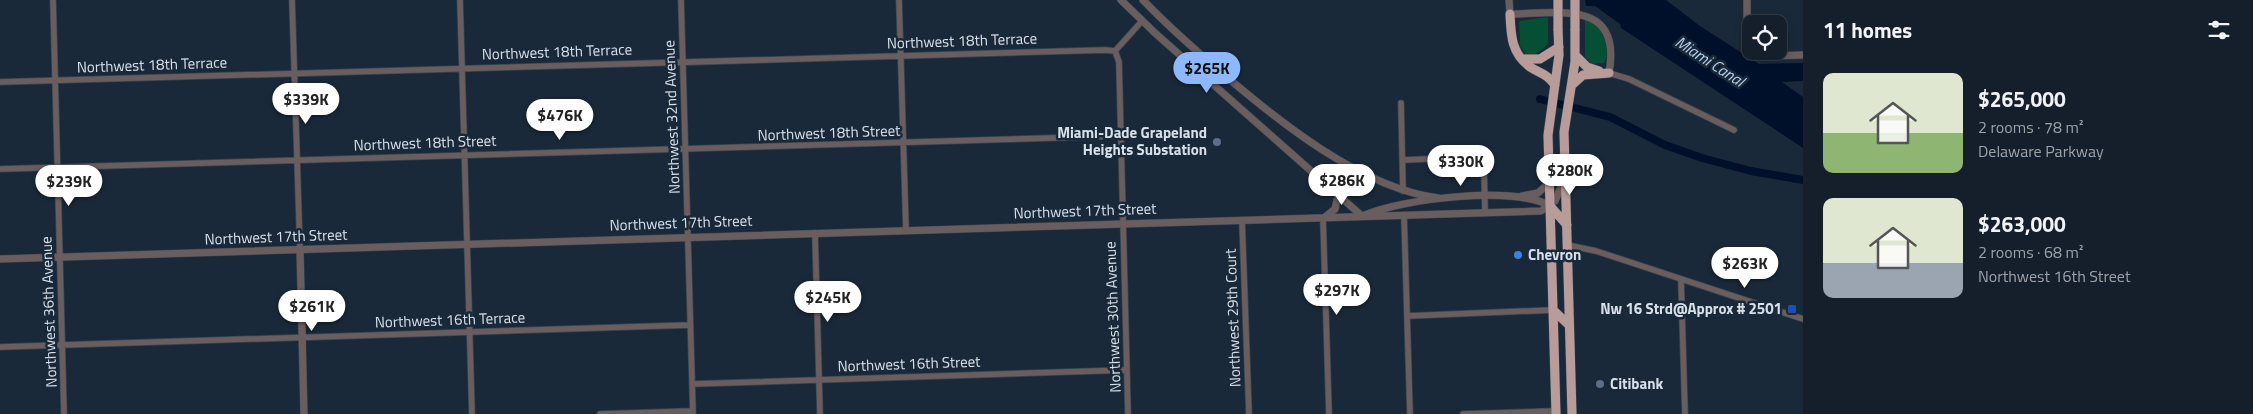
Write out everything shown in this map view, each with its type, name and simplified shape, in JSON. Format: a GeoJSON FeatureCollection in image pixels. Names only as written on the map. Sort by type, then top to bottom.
{"type":"FeatureCollection","features":[{"type":"Feature","properties":{"kind":"highway"},"geometry":{"type":"LineString","coordinates":[[1558,0],[1559,47],[1549,123],[1553,310],[1558,413]]}},
{"type":"Feature","properties":{"kind":"highway"},"geometry":{"type":"LineString","coordinates":[[1572,414],[1564,125],[1575,55],[1575,0]]}},
{"type":"Feature","properties":{"kind":"highway"},"geometry":{"type":"LineString","coordinates":[[1510,14],[1512,45],[1530,67],[1547,76],[1554,85]]}},
{"type":"Feature","properties":{"kind":"highway"},"geometry":{"type":"LineString","coordinates":[[1522,59],[1540,59],[1559,47]]}},
{"type":"Feature","properties":{"kind":"highway"},"geometry":{"type":"LineString","coordinates":[[1575,55],[1587,67],[1609,73]]}},
{"type":"Feature","properties":{"kind":"highway"},"geometry":{"type":"LineString","coordinates":[[1571,87],[1583,75],[1609,73]]}},
{"type":"Feature","properties":{"kind":"highway"},"geometry":{"type":"LineString","coordinates":[[1550,206],[1567,225]]}},
{"type":"Feature","properties":{"kind":"highway"},"geometry":{"type":"LineString","coordinates":[[1553,310],[1569,325]]}},
{"type":"Feature","properties":{"kind":"highway"},"geometry":{"type":"LineString","coordinates":[[1556,388],[1572,402]]}},
{"type":"Feature","properties":{"kind":"street","name":"Northwest 36th Avenue"},"geometry":{"type":"LineString","coordinates":[[53,0],[64,414]]}},
{"type":"Feature","properties":{"kind":"street"},"geometry":{"type":"LineString","coordinates":[[292,0],[304,414]]}},
{"type":"Feature","properties":{"kind":"street"},"geometry":{"type":"LineString","coordinates":[[460,0],[472,414]]}},
{"type":"Feature","properties":{"kind":"street","name":"Northwest 32nd Avenue"},"geometry":{"type":"LineString","coordinates":[[681,0],[693,412]]}},
{"type":"Feature","properties":{"kind":"street"},"geometry":{"type":"LineString","coordinates":[[899,0],[906,230]]}},
{"type":"Feature","properties":{"kind":"street"},"geometry":{"type":"LineString","coordinates":[[1121,0],[1142,21],[1362,216]]}},
{"type":"Feature","properties":{"kind":"street"},"geometry":{"type":"LineString","coordinates":[[1143,0],[1203,56],[1294,132],[1336,157],[1403,191],[1438,198]]}},
{"type":"Feature","properties":{"kind":"street"},"geometry":{"type":"LineString","coordinates":[[1509,0],[1510,14],[1581,12],[1592,15],[1603,24],[1610,38],[1609,73],[1629,79],[1734,130]]}},
{"type":"Feature","properties":{"kind":"street"},"geometry":{"type":"LineString","coordinates":[[1747,0],[1747,15]]}},
{"type":"Feature","properties":{"kind":"street"},"geometry":{"type":"LineString","coordinates":[[1115,51],[1142,21]]}},
{"type":"Feature","properties":{"kind":"street","name":"Northwest 18th Terrace"},"geometry":{"type":"LineString","coordinates":[[0,82],[683,61],[1115,51]]}},
{"type":"Feature","properties":{"kind":"street","name":"Northwest 30th Avenue"},"geometry":{"type":"LineString","coordinates":[[1115,51],[1119,62],[1128,414]]}},
{"type":"Feature","properties":{"kind":"street"},"geometry":{"type":"LineString","coordinates":[[1787,56],[1803,56]]}},
{"type":"Feature","properties":{"kind":"street"},"geometry":{"type":"LineString","coordinates":[[1401,103],[1403,191]]}},
{"type":"Feature","properties":{"kind":"street","name":"Northwest 18th Street"},"geometry":{"type":"LineString","coordinates":[[0,169],[1120,136]]}},
{"type":"Feature","properties":{"kind":"street"},"geometry":{"type":"LineString","coordinates":[[1403,160],[1481,159],[1484,164],[1485,212]]}},
{"type":"Feature","properties":{"kind":"street"},"geometry":{"type":"LineString","coordinates":[[1516,197],[1550,206],[1561,190],[1565,174]]}},
{"type":"Feature","properties":{"kind":"street"},"geometry":{"type":"LineString","coordinates":[[1516,197],[1538,194],[1550,183]]}},
{"type":"Feature","properties":{"kind":"street"},"geometry":{"type":"LineString","coordinates":[[1329,414],[1323,218],[1336,208],[1338,196]]}},
{"type":"Feature","properties":{"kind":"street","name":"Northwest 17th Street"},"geometry":{"type":"LineString","coordinates":[[1362,216],[1376,210],[1438,198],[1516,197]]}},
{"type":"Feature","properties":{"kind":"street","name":"Northwest 17th Street"},"geometry":{"type":"LineString","coordinates":[[0,259],[1541,211],[1550,206]]}},
{"type":"Feature","properties":{"kind":"street"},"geometry":{"type":"LineString","coordinates":[[1404,215],[1410,414]]}},
{"type":"Feature","properties":{"kind":"street","name":"Northwest 29th Court"},"geometry":{"type":"LineString","coordinates":[[1242,220],[1249,414]]}},
{"type":"Feature","properties":{"kind":"street"},"geometry":{"type":"LineString","coordinates":[[815,233],[820,414]]}},
{"type":"Feature","properties":{"kind":"street"},"geometry":{"type":"LineString","coordinates":[[1567,245],[1596,251],[1803,319]]}},
{"type":"Feature","properties":{"kind":"street"},"geometry":{"type":"LineString","coordinates":[[1681,279],[1685,414]]}},
{"type":"Feature","properties":{"kind":"street"},"geometry":{"type":"LineString","coordinates":[[1406,316],[1553,310]]}},
{"type":"Feature","properties":{"kind":"street","name":"Northwest 16th Terrace"},"geometry":{"type":"LineString","coordinates":[[0,347],[690,325]]}},
{"type":"Feature","properties":{"kind":"street","name":"Northwest 16th Street"},"geometry":{"type":"LineString","coordinates":[[692,384],[1127,370]]}},
{"type":"Feature","properties":{"kind":"street"},"geometry":{"type":"LineString","coordinates":[[600,414],[693,412]]}},
{"type":"Feature","properties":{"kind":"street"},"geometry":{"type":"LineString","coordinates":[[1463,414],[1558,413]]}},
{"type":"Feature","properties":{"kind":"green space"},"geometry":{"type":"Polygon","coordinates":[[[1548,17],[1548,44],[1534,56],[1526,54],[1520,46],[1519,21],[1548,17]]]}},
{"type":"Feature","properties":{"kind":"green space"},"geometry":{"type":"Polygon","coordinates":[[[1585,18],[1596,25],[1604,37],[1607,50],[1604,63],[1592,64],[1585,57],[1585,18]]]}},
{"type":"Feature","properties":{"kind":"water","name":"Miami Canal"},"geometry":{"type":"Polygon","coordinates":[[[1585,0],[1666,0],[1700,26],[1742,53],[1742,60],[1753,60],[1759,64],[1803,63],[1803,81],[1782,82],[1803,97],[1803,148],[1621,28],[1620,24],[1595,6],[1586,6],[1585,0]]]}},
{"type":"Feature","properties":{"kind":"waterway"},"geometry":{"type":"LineString","coordinates":[[1540,99],[1610,117],[1665,145],[1702,158],[1751,171],[1803,180]]}},
{"type":"Feature","properties":{"kind":"place","name":"Miami-Dade Grapeland Heights Substation"},"geometry":{"type":"Point","coordinates":[1217,142]}},
{"type":"Feature","properties":{"kind":"place","name":"Chevron"},"geometry":{"type":"Point","coordinates":[1518,255]}},
{"type":"Feature","properties":{"kind":"place","name":"Nw 16 Strd@Approx # 2501"},"geometry":{"type":"Point","coordinates":[1792,309]}},
{"type":"Feature","properties":{"kind":"place","name":"Citibank"},"geometry":{"type":"Point","coordinates":[1600,384]}}]}
